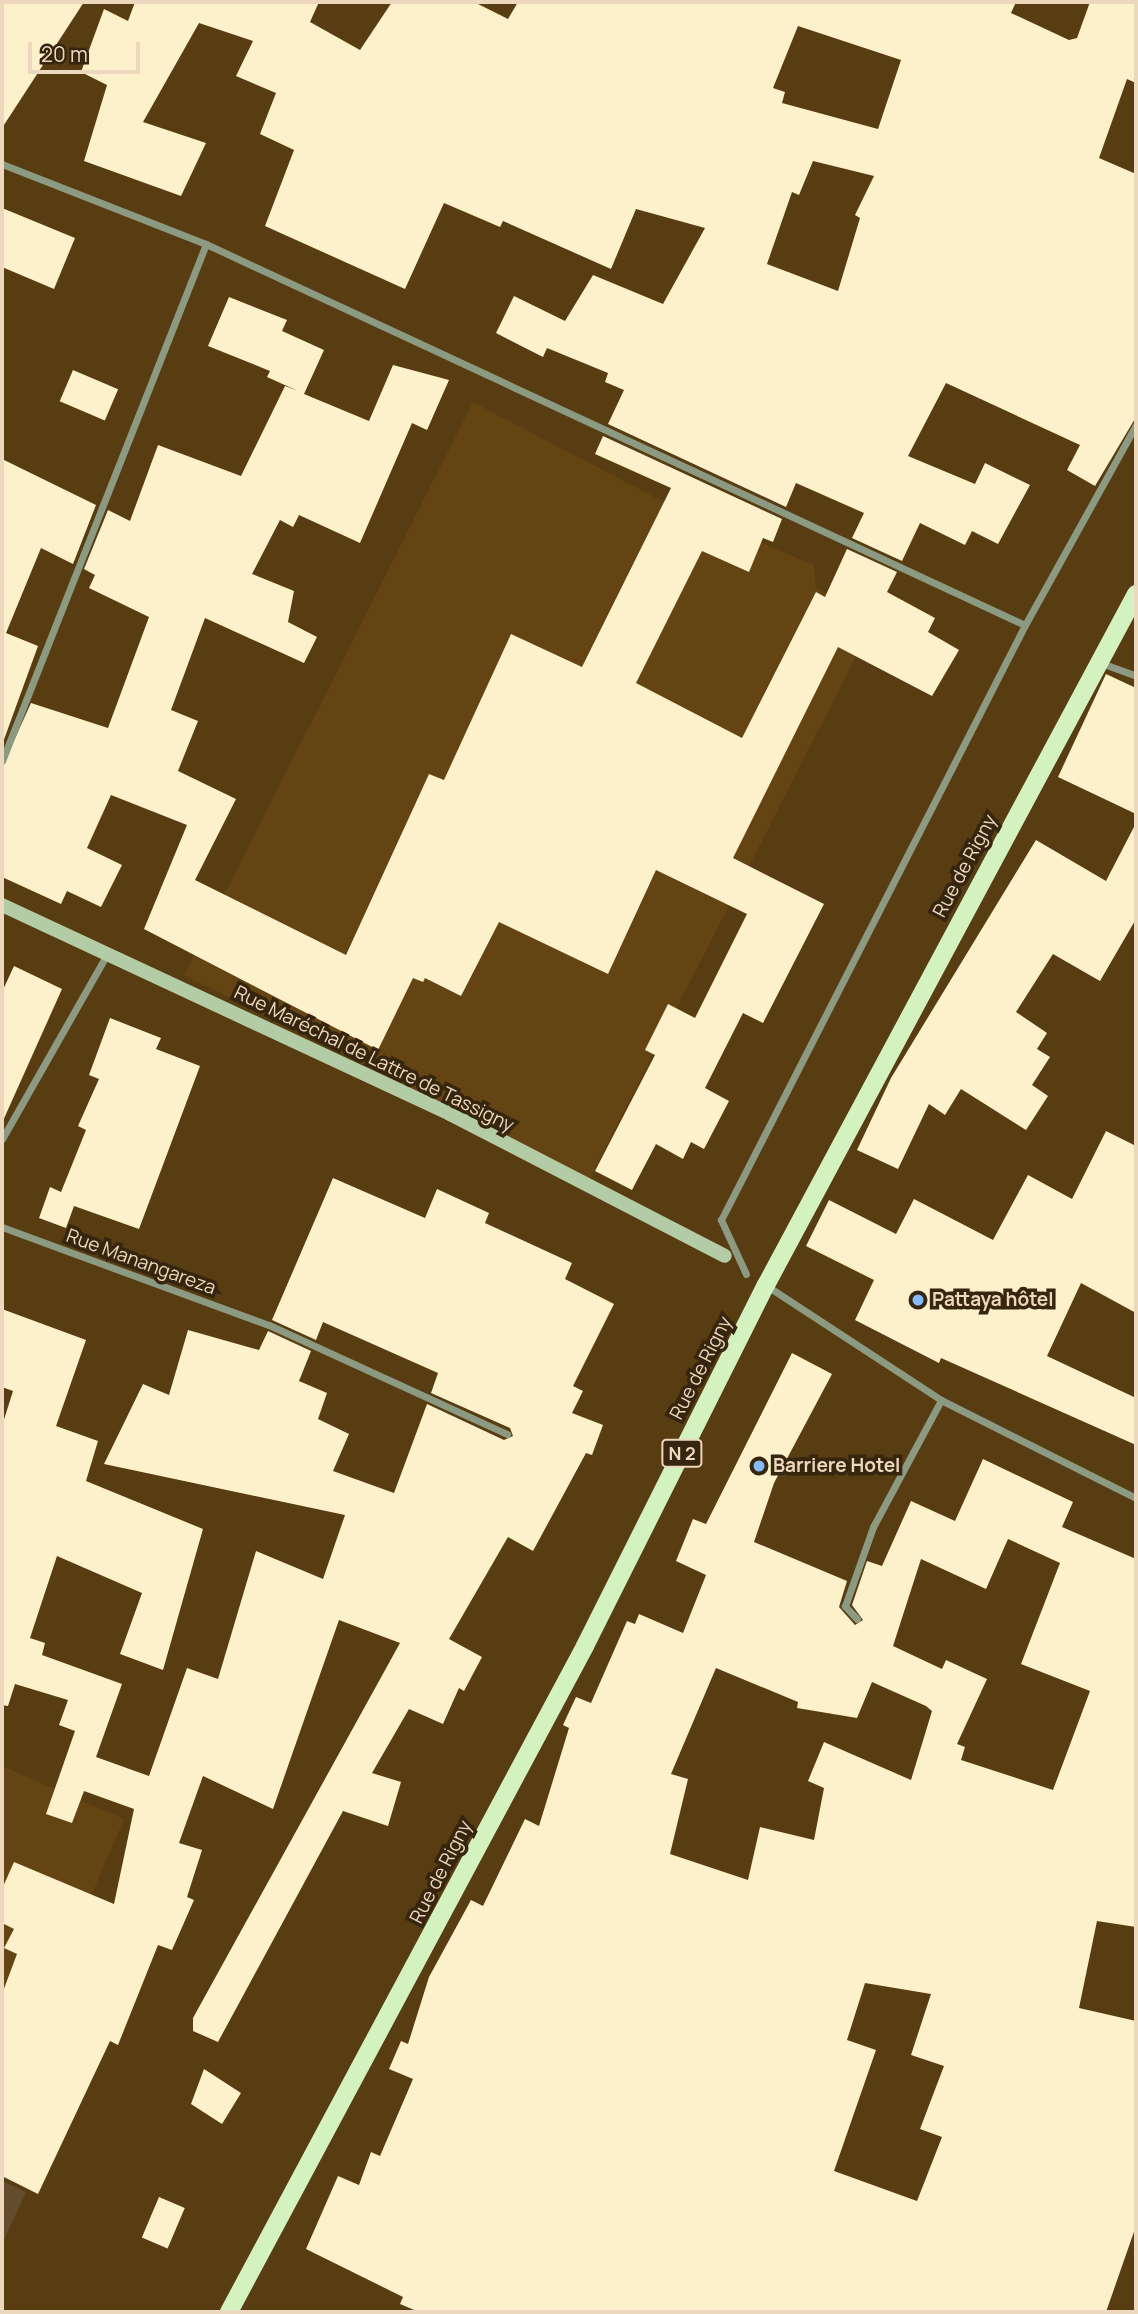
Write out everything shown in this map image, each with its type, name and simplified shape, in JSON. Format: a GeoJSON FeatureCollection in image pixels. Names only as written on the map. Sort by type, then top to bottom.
{"type":"FeatureCollection","features":[{"type":"Feature","properties":{"kind":"main road","name":"Rue de Rigny"},"geometry":{"type":"LineString","coordinates":[[229,2312],[585,1646],[766,1285],[1097,662],[1136,594]]}},
{"type":"Feature","properties":{"kind":"street"},"geometry":{"type":"LineString","coordinates":[[2,164],[206,244],[1025,625]]}},
{"type":"Feature","properties":{"kind":"street"},"geometry":{"type":"LineString","coordinates":[[2,761],[206,244]]}},
{"type":"Feature","properties":{"kind":"street"},"geometry":{"type":"LineString","coordinates":[[746,1274],[721,1220],[1025,625],[1136,425]]}},
{"type":"Feature","properties":{"kind":"street"},"geometry":{"type":"LineString","coordinates":[[1097,662],[1136,676]]}},
{"type":"Feature","properties":{"kind":"street","name":"Rue Maréchal de Lattre de Tassigny"},"geometry":{"type":"LineString","coordinates":[[2,905],[106,956],[450,1114],[724,1256]]}},
{"type":"Feature","properties":{"kind":"street"},"geometry":{"type":"LineString","coordinates":[[2,1139],[106,956]]}},
{"type":"Feature","properties":{"kind":"street","name":"Rue Manangareza"},"geometry":{"type":"LineString","coordinates":[[2,1227],[269,1325],[507,1434]]}},
{"type":"Feature","properties":{"kind":"street"},"geometry":{"type":"LineString","coordinates":[[766,1285],[941,1400],[1136,1498]]}},
{"type":"Feature","properties":{"kind":"street"},"geometry":{"type":"LineString","coordinates":[[857,1619],[845,1606],[873,1527],[941,1400]]}},
{"type":"Feature","properties":{"kind":"shaded area"},"geometry":{"type":"Polygon","coordinates":[[[473,402],[654,497],[814,565],[816,588],[875,619],[587,1184],[394,1079],[184,975],[473,402]]]}},
{"type":"Feature","properties":{"kind":"shaded area"},"geometry":{"type":"Polygon","coordinates":[[[2,1766],[124,1819],[2,2104],[2,1766]]]}},
{"type":"Feature","properties":{"kind":"shaded area"},"geometry":{"type":"Polygon","coordinates":[[[2,2181],[26,2192],[2,2244],[2,2181]]]}},
{"type":"Feature","properties":{"kind":"building"},"geometry":{"type":"Polygon","coordinates":[[[2,2],[84,2],[2,128],[2,2]]]}},
{"type":"Feature","properties":{"kind":"building"},"geometry":{"type":"Polygon","coordinates":[[[135,2],[319,2],[310,22],[360,50],[392,2],[474,2],[508,19],[518,2],[1016,2],[1011,13],[1069,40],[1077,38],[1090,2],[1136,2],[1136,83],[1127,79],[1099,158],[1136,174],[1136,417],[1095,486],[1067,470],[1080,445],[946,383],[908,456],[975,484],[985,463],[1030,485],[998,544],[972,531],[965,545],[920,523],[902,561],[852,538],[864,513],[796,483],[786,507],[608,424],[624,390],[605,382],[608,373],[547,348],[543,357],[496,333],[514,296],[565,321],[593,275],[663,304],[705,228],[636,209],[611,269],[503,221],[500,227],[444,203],[405,289],[265,226],[294,150],[260,134],[276,93],[236,76],[253,41],[199,23],[143,122],[206,143],[181,196],[84,161],[107,85],[81,72],[104,9],[128,21],[135,2]],[[798,26],[773,88],[785,92],[782,103],[878,129],[901,60],[798,26]],[[813,161],[799,195],[792,192],[767,264],[838,291],[860,218],[855,215],[874,176],[813,161]]]}},
{"type":"Feature","properties":{"kind":"building"},"geometry":{"type":"Polygon","coordinates":[[[2,208],[75,238],[54,289],[2,267],[2,208]]]}},
{"type":"Feature","properties":{"kind":"building"},"geometry":{"type":"Polygon","coordinates":[[[229,297],[287,320],[282,331],[324,350],[304,394],[369,421],[393,365],[449,380],[427,430],[412,423],[360,543],[299,515],[293,527],[280,520],[252,574],[294,591],[288,622],[317,637],[304,663],[205,618],[171,710],[198,721],[178,771],[236,799],[195,880],[346,955],[429,774],[444,780],[511,634],[582,667],[671,488],[595,454],[603,436],[782,519],[773,542],[763,538],[749,572],[702,551],[636,683],[742,738],[816,592],[825,597],[847,549],[897,572],[887,592],[935,618],[928,632],[959,650],[932,696],[838,647],[733,858],[824,904],[763,1023],[743,1013],[705,1088],[729,1101],[704,1149],[691,1142],[683,1159],[656,1144],[632,1190],[595,1171],[655,1055],[645,1050],[668,1004],[695,1018],[747,914],[656,870],[608,974],[499,922],[461,996],[425,978],[423,982],[413,978],[378,1050],[144,929],[187,825],[111,795],[87,848],[122,865],[101,907],[67,891],[61,904],[2,877],[2,767],[31,703],[108,728],[149,617],[89,588],[95,575],[84,569],[108,510],[130,521],[158,445],[241,476],[285,386],[298,391],[267,377],[270,371],[208,346],[229,297]]]}},
{"type":"Feature","properties":{"kind":"building"},"geometry":{"type":"Polygon","coordinates":[[[73,370],[118,389],[105,420],[60,401],[73,370]]]}},
{"type":"Feature","properties":{"kind":"building"},"geometry":{"type":"Polygon","coordinates":[[[2,459],[96,505],[73,564],[41,548],[6,633],[38,646],[2,745],[2,459]]]}},
{"type":"Feature","properties":{"kind":"building"},"geometry":{"type":"Polygon","coordinates":[[[1106,674],[1136,688],[1136,814],[1058,777],[1106,674]]]}},
{"type":"Feature","properties":{"kind":"building"},"geometry":{"type":"Polygon","coordinates":[[[1136,823],[1136,919],[1100,981],[1053,954],[1016,1012],[1047,1033],[1037,1049],[1050,1057],[1032,1085],[1048,1096],[1026,1130],[961,1089],[945,1115],[929,1104],[898,1169],[857,1150],[891,1078],[1036,840],[1106,881],[1136,823]]]}},
{"type":"Feature","properties":{"kind":"building"},"geometry":{"type":"Polygon","coordinates":[[[14,966],[62,989],[2,1123],[2,992],[14,966]]]}},
{"type":"Feature","properties":{"kind":"building"},"geometry":{"type":"Polygon","coordinates":[[[110,1018],[161,1038],[156,1049],[200,1066],[139,1229],[74,1206],[66,1228],[39,1218],[50,1187],[61,1192],[86,1130],[78,1126],[99,1079],[89,1075],[110,1018]]]}},
{"type":"Feature","properties":{"kind":"building"},"geometry":{"type":"Polygon","coordinates":[[[1106,1131],[1136,1146],[1136,1313],[1081,1283],[1047,1356],[1136,1398],[1136,1445],[941,1358],[939,1363],[855,1320],[874,1280],[806,1246],[829,1200],[896,1234],[914,1199],[993,1240],[1028,1175],[1072,1199],[1106,1131]]]}},
{"type":"Feature","properties":{"kind":"building"},"geometry":{"type":"Polygon","coordinates":[[[333,1178],[425,1218],[437,1189],[489,1213],[485,1223],[572,1263],[565,1279],[614,1304],[573,1386],[583,1391],[572,1413],[603,1425],[592,1455],[586,1453],[533,1551],[508,1537],[449,1639],[482,1657],[464,1691],[459,1688],[443,1724],[409,1709],[372,1773],[401,1782],[388,1826],[343,1811],[218,2042],[193,2031],[193,2018],[400,1643],[339,1620],[273,1809],[203,1776],[179,1843],[202,1850],[187,1897],[194,1900],[172,1950],[158,1945],[118,2045],[110,2041],[38,2194],[2,2176],[2,1994],[17,1954],[4,1948],[14,1929],[2,1923],[2,1889],[14,1862],[114,1904],[134,1809],[84,1791],[72,1823],[46,1814],[75,1731],[59,1725],[68,1700],[15,1684],[8,1706],[2,1705],[2,1426],[13,1391],[2,1387],[2,1309],[86,1340],[56,1426],[98,1441],[86,1481],[203,1529],[163,1670],[120,1654],[142,1593],[57,1556],[30,1638],[45,1643],[42,1655],[122,1684],[96,1757],[149,1776],[187,1668],[218,1679],[256,1551],[323,1579],[345,1515],[104,1464],[143,1384],[169,1395],[188,1330],[259,1350],[268,1331],[311,1351],[299,1381],[327,1393],[318,1419],[349,1434],[333,1471],[394,1493],[427,1404],[504,1440],[513,1436],[510,1428],[431,1393],[438,1373],[323,1322],[316,1340],[272,1320],[333,1178]]]}},
{"type":"Feature","properties":{"kind":"building"},"geometry":{"type":"Polygon","coordinates":[[[792,1353],[832,1374],[774,1483],[754,1542],[847,1581],[839,1607],[855,1625],[863,1620],[852,1605],[867,1561],[882,1566],[911,1501],[955,1521],[983,1459],[1073,1502],[1062,1527],[1136,1559],[1136,1927],[1097,1921],[1079,2008],[1136,2021],[1136,2226],[1106,2312],[419,2312],[400,2304],[403,2297],[306,2249],[338,2176],[359,2185],[371,2152],[380,2156],[413,2079],[389,2069],[401,2041],[408,2044],[429,1977],[471,1900],[483,1906],[525,1819],[539,1826],[569,1728],[563,1725],[576,1697],[591,1703],[627,1621],[635,1624],[639,1614],[683,1633],[706,1575],[676,1561],[693,1519],[706,1524],[792,1353]],[[1008,1539],[986,1589],[921,1559],[893,1646],[942,1669],[946,1660],[987,1679],[957,1744],[965,1747],[961,1760],[1053,1790],[1090,1691],[1021,1664],[1060,1563],[1008,1539]],[[716,1668],[671,1774],[688,1779],[670,1854],[748,1880],[760,1827],[814,1840],[824,1788],[808,1781],[824,1742],[911,1780],[932,1711],[872,1682],[857,1718],[797,1708],[798,1702],[716,1668]],[[865,1983],[847,2040],[876,2050],[834,2171],[917,2201],[942,2137],[920,2129],[944,2066],[911,2055],[931,1994],[865,1983]]]}},
{"type":"Feature","properties":{"kind":"building"},"geometry":{"type":"Polygon","coordinates":[[[204,2069],[241,2093],[222,2124],[191,2104],[204,2069]]]}},
{"type":"Feature","properties":{"kind":"building"},"geometry":{"type":"Polygon","coordinates":[[[159,2197],[185,2208],[168,2248],[142,2238],[159,2197]]]}},
{"type":"Feature","properties":{"kind":"place","name":"Pattaya hôtel"},"geometry":{"type":"Point","coordinates":[918,1300]}},
{"type":"Feature","properties":{"kind":"place","name":"Barriere Hotel"},"geometry":{"type":"Point","coordinates":[759,1466]}}]}
